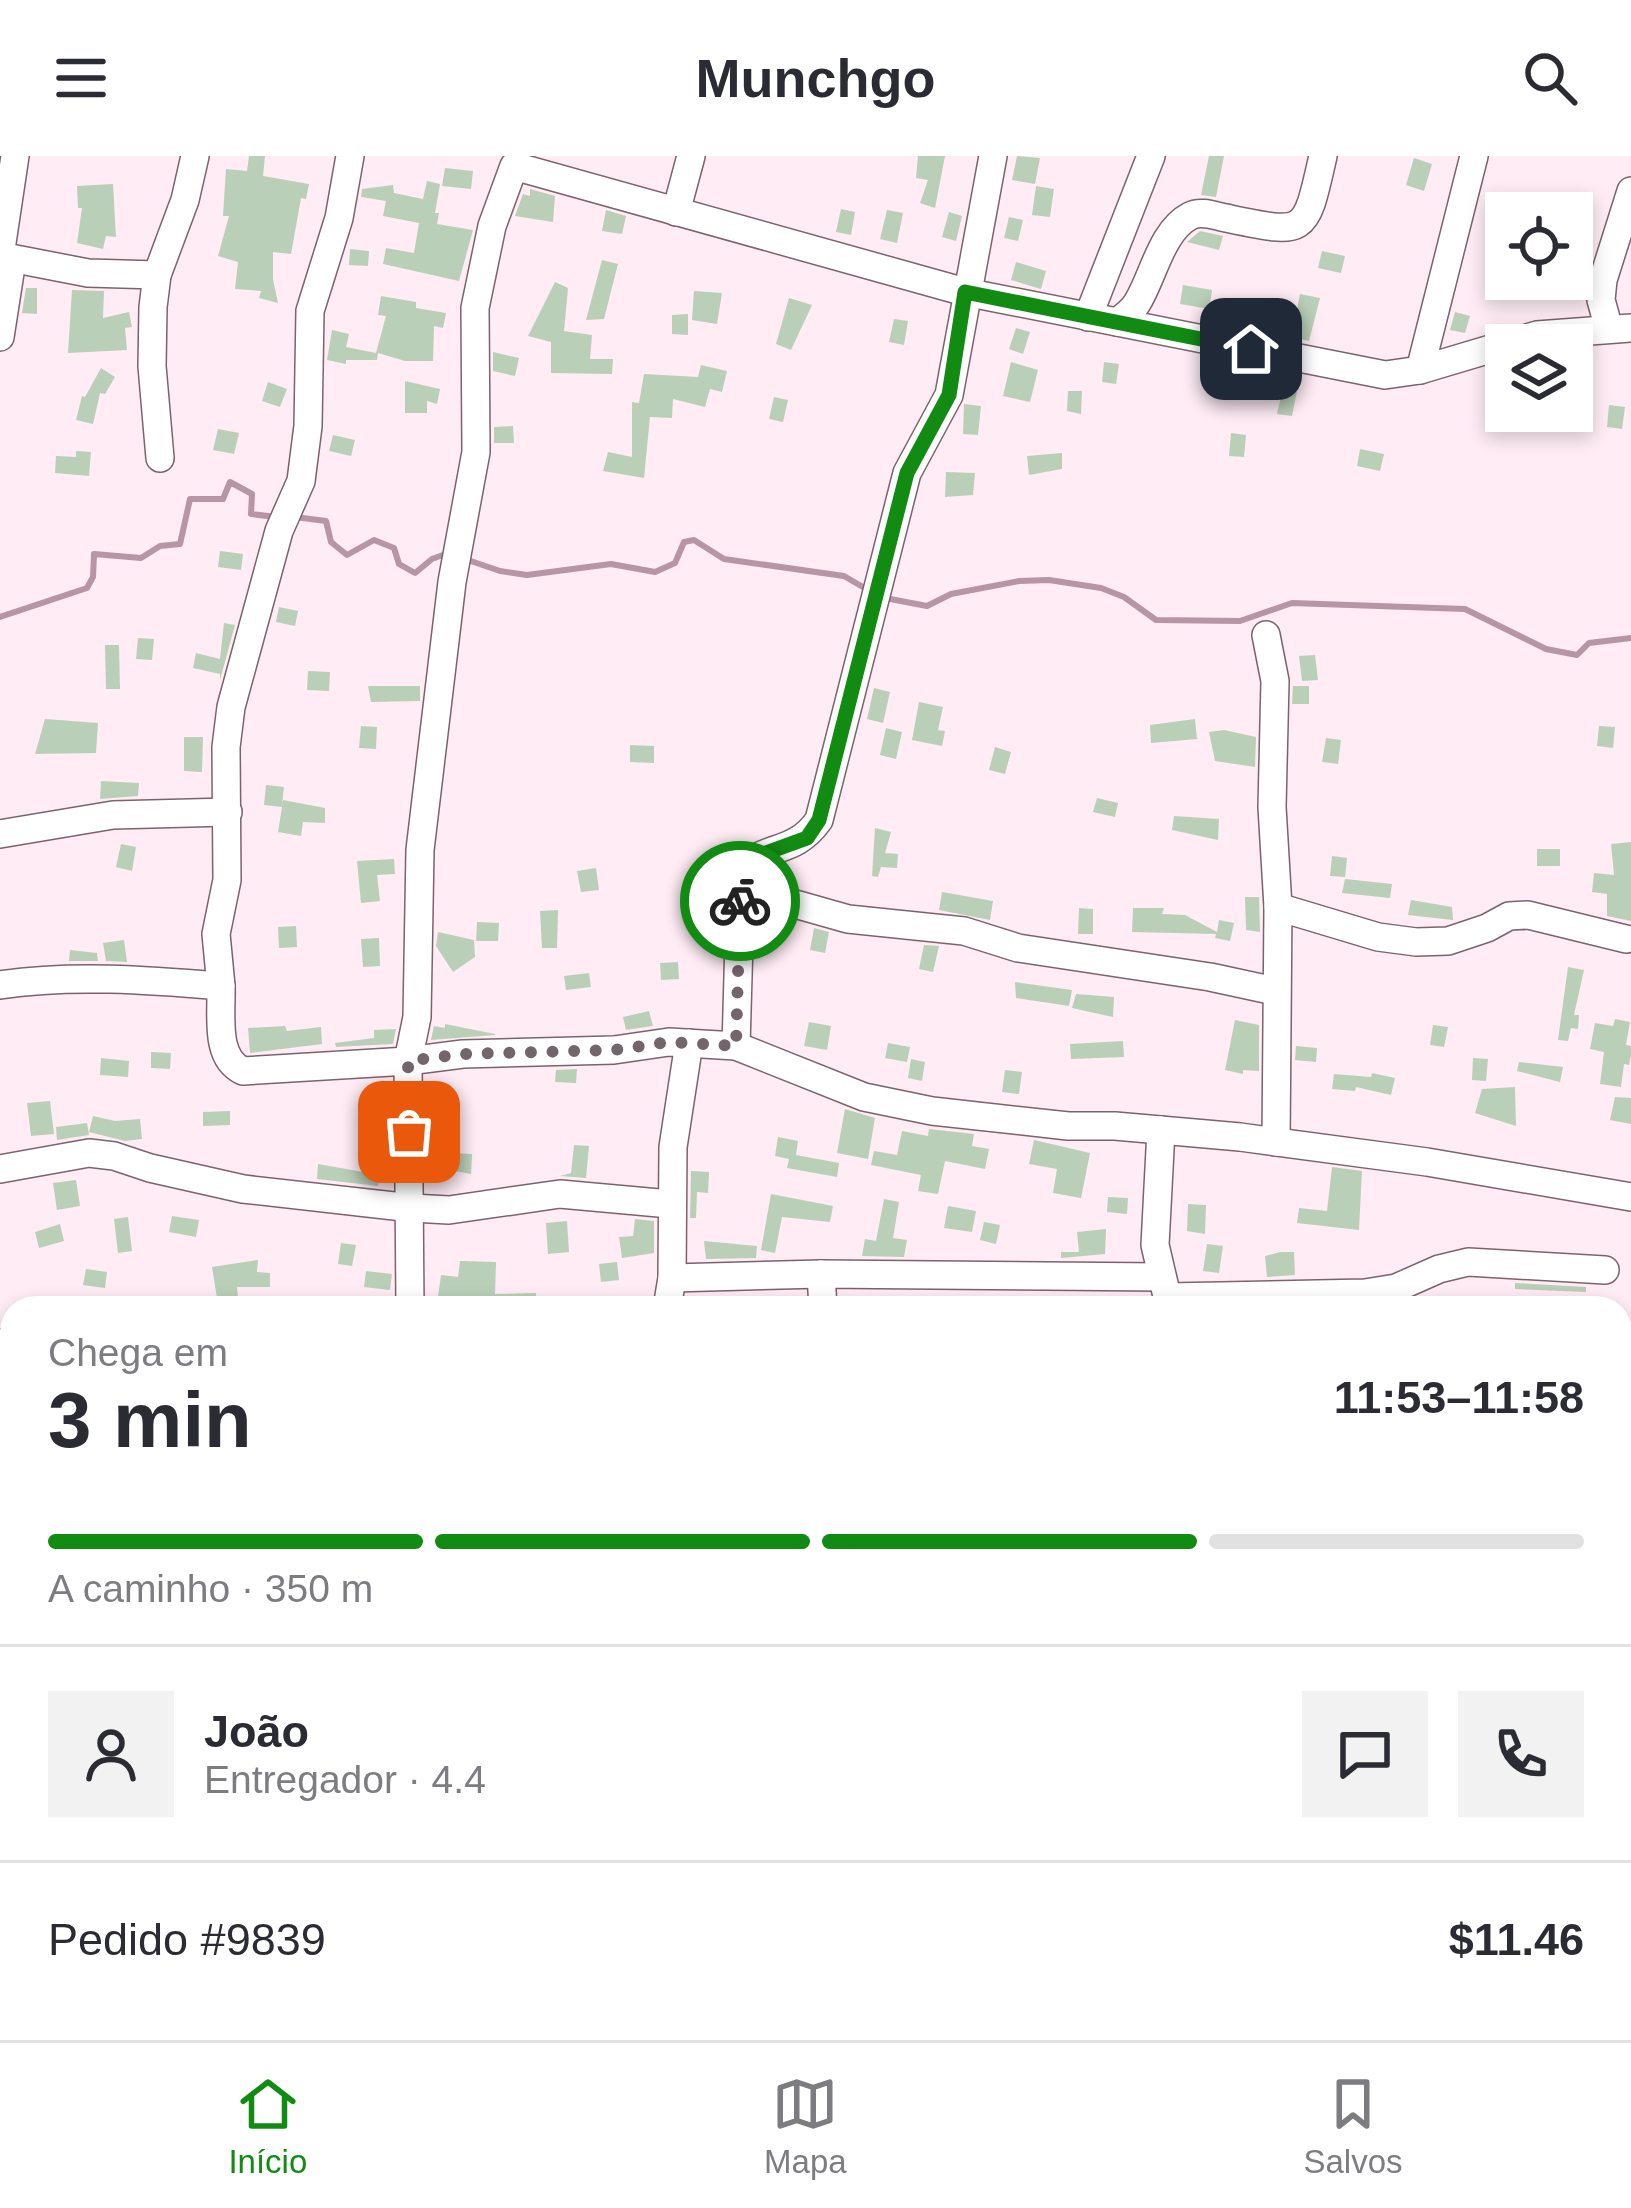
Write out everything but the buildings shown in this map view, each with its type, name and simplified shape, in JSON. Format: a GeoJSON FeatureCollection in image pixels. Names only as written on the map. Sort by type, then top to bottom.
{"type":"FeatureCollection","features":[{"type":"Feature","properties":{"kind":"street"},"geometry":{"type":"LineString","coordinates":[[15,156],[0,256],[88,273],[157,275]]}},
{"type":"Feature","properties":{"kind":"street"},"geometry":{"type":"LineString","coordinates":[[160,458],[152,366],[157,275],[196,156]]}},
{"type":"Feature","properties":{"kind":"street"},"geometry":{"type":"LineString","coordinates":[[350,156],[339,218],[310,311],[302,481],[279,531],[231,706],[226,747],[227,880],[216,934],[224,1054],[230,1066],[243,1071],[463,1054],[575,1053],[689,1043],[736,1046],[864,1097],[932,1112],[1276,1142],[1631,1197]]}},
{"type":"Feature","properties":{"kind":"street"},"geometry":{"type":"LineString","coordinates":[[676,212],[691,156]]}},
{"type":"Feature","properties":{"kind":"street"},"geometry":{"type":"LineString","coordinates":[[736,1046],[741,871],[752,858],[807,838],[819,820],[907,473],[949,395],[993,156]]}},
{"type":"Feature","properties":{"kind":"street"},"geometry":{"type":"LineString","coordinates":[[1088,316],[1151,156]]}},
{"type":"Feature","properties":{"kind":"street"},"geometry":{"type":"LineString","coordinates":[[1117,322],[1137,305],[1166,244],[1186,217],[1202,213],[1282,229],[1298,226],[1310,216],[1323,156]]}},
{"type":"Feature","properties":{"kind":"street"},"geometry":{"type":"LineString","coordinates":[[1420,370],[1474,156]]}},
{"type":"Feature","properties":{"kind":"street"},"geometry":{"type":"LineString","coordinates":[[410,1296],[408,1061],[417,1017],[420,850],[452,582],[476,452],[475,308],[492,226],[516,161],[676,212],[965,292],[1385,375],[1420,370],[1537,335],[1620,328],[1601,300],[1631,191]]}},
{"type":"Feature","properties":{"kind":"street"},"geometry":{"type":"LineString","coordinates":[[0,337],[12,260]]}},
{"type":"Feature","properties":{"kind":"street"},"geometry":{"type":"LineString","coordinates":[[1266,635],[1275,681],[1276,1142]]}},
{"type":"Feature","properties":{"kind":"street"},"geometry":{"type":"LineString","coordinates":[[0,834],[113,814],[228,812]]}},
{"type":"Feature","properties":{"kind":"street"},"geometry":{"type":"LineString","coordinates":[[740,910],[795,904],[848,919],[964,931],[1018,948],[1210,976],[1275,991]]}},
{"type":"Feature","properties":{"kind":"street"},"geometry":{"type":"LineString","coordinates":[[1278,907],[1378,937],[1416,942],[1448,940],[1510,916],[1528,915],[1626,939]]}},
{"type":"Feature","properties":{"kind":"street"},"geometry":{"type":"LineString","coordinates":[[0,985],[158,980],[221,986]]}},
{"type":"Feature","properties":{"kind":"street"},"geometry":{"type":"LineString","coordinates":[[670,1296],[673,1147],[689,1043]]}},
{"type":"Feature","properties":{"kind":"street"},"geometry":{"type":"LineString","coordinates":[[1161,1130],[1155,1246],[1166,1294]]}},
{"type":"Feature","properties":{"kind":"street"},"geometry":{"type":"LineString","coordinates":[[0,1169],[88,1153],[243,1190],[412,1208],[449,1210],[560,1194],[670,1204]]}},
{"type":"Feature","properties":{"kind":"street"},"geometry":{"type":"LineString","coordinates":[[672,1278],[821,1274],[1166,1294],[1365,1293],[1396,1288],[1468,1262],[1605,1270]]}},
{"type":"Feature","properties":{"kind":"street"},"geometry":{"type":"LineString","coordinates":[[821,1274],[822,1296]]}},
{"type":"Feature","properties":{"kind":"waterway"},"geometry":{"type":"LineString","coordinates":[[0,617],[87,588],[93,577],[94,554],[141,558],[160,546],[180,544],[190,499],[223,499],[230,482],[252,494],[251,514],[276,517]]}},
{"type":"Feature","properties":{"kind":"waterway"},"geometry":{"type":"LineString","coordinates":[[295,517],[326,521],[331,542],[347,555],[374,540],[394,548],[399,564],[415,573],[451,552]]}},
{"type":"Feature","properties":{"kind":"waterway"},"geometry":{"type":"LineString","coordinates":[[462,558],[527,575],[611,564],[655,572],[675,563],[684,542],[694,540],[724,559],[844,576],[868,590]]}},
{"type":"Feature","properties":{"kind":"waterway"},"geometry":{"type":"LineString","coordinates":[[885,598],[927,606],[951,594],[1049,580],[1101,588],[1124,597],[1156,620],[1240,621],[1292,603],[1465,609],[1546,649],[1577,655],[1589,643],[1631,638]]}},
{"type":"Feature","properties":{"kind":"way so far"},"geometry":{"type":"LineString","coordinates":[[409,1132],[408,1061],[463,1054],[575,1053],[669,1042],[736,1046],[740,901]]}},
{"type":"Feature","properties":{"kind":"route"},"geometry":{"type":"LineString","coordinates":[[740,901],[741,871],[752,858],[807,838],[819,820],[907,473],[949,395],[965,292],[1251,349]]}}]}
